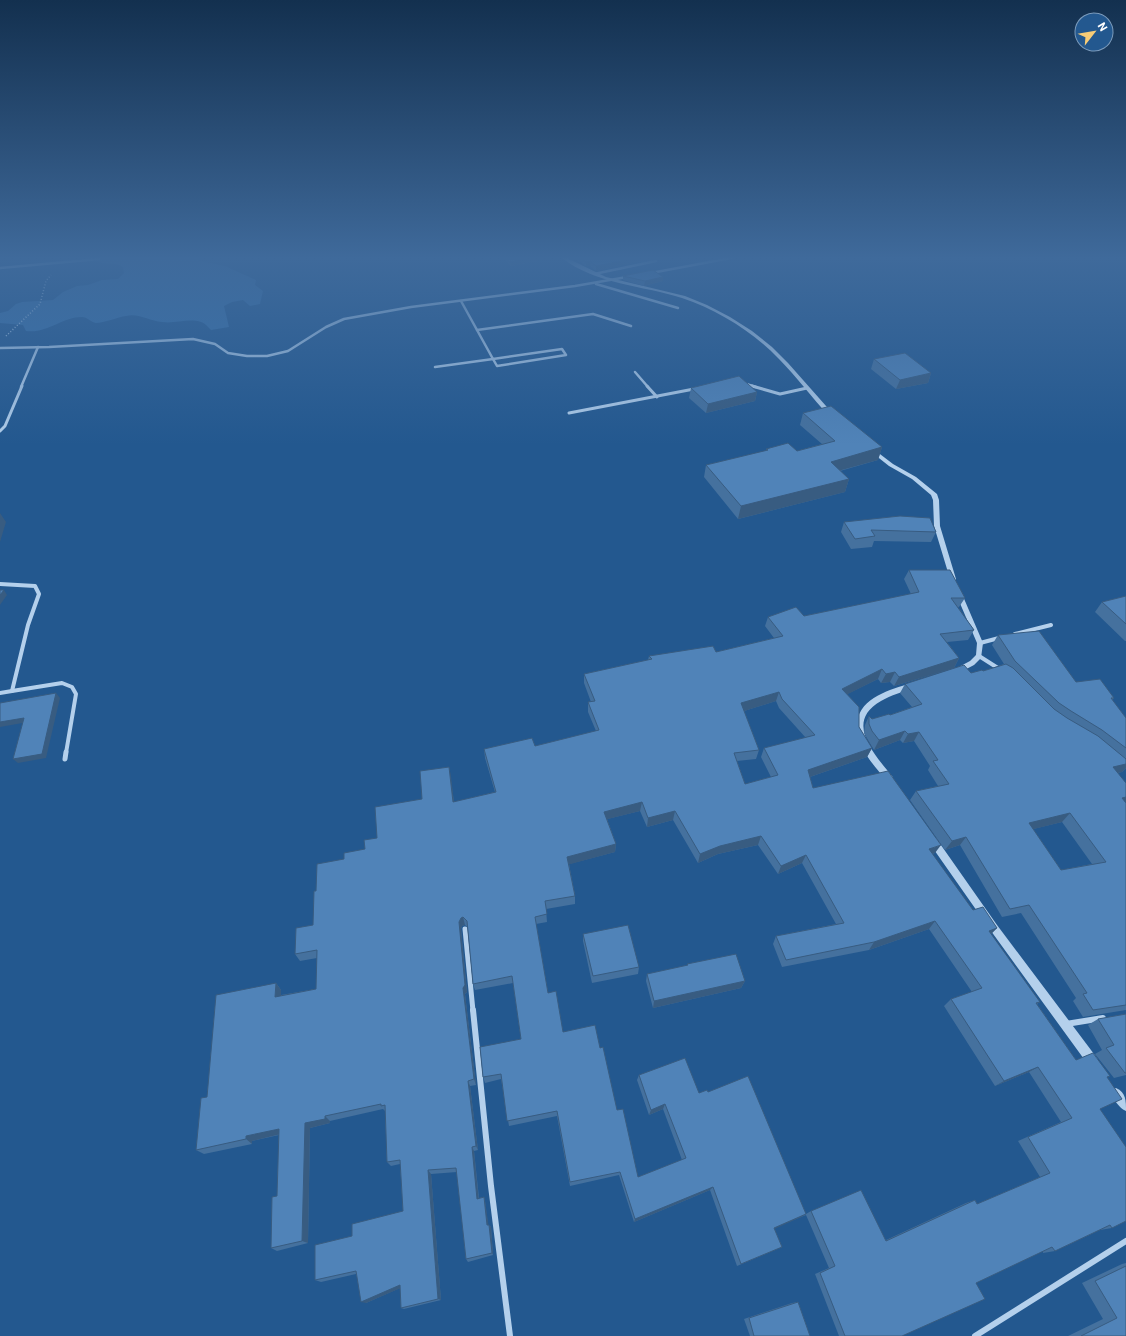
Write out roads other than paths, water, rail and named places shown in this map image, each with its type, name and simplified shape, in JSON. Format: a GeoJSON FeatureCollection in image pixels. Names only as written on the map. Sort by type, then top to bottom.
{"type":"FeatureCollection","features":[{"type":"Feature","properties":{"kind":"street"},"geometry":{"type":"LineString","coordinates":[[0,348],[193,339],[215,344],[228,353],[247,356],[267,356],[288,351],[298,346],[312,335],[341,320]]}},
{"type":"Feature","properties":{"kind":"street"},"geometry":{"type":"LineString","coordinates":[[435,367],[493,359],[562,349],[566,356],[497,366],[493,359],[477,330],[472,320]]}},
{"type":"Feature","properties":{"kind":"street"},"geometry":{"type":"LineString","coordinates":[[477,330],[547,320]]}},
{"type":"Feature","properties":{"kind":"street"},"geometry":{"type":"LineString","coordinates":[[613,320],[631,326]]}},
{"type":"Feature","properties":{"kind":"street"},"geometry":{"type":"LineString","coordinates":[[734,320],[769,347],[835,418]]}},
{"type":"Feature","properties":{"kind":"street"},"geometry":{"type":"LineString","coordinates":[[0,431],[5,426],[38,347]]}},
{"type":"Feature","properties":{"kind":"street"},"geometry":{"type":"LineString","coordinates":[[635,372],[657,397]]}},
{"type":"Feature","properties":{"kind":"street"},"geometry":{"type":"LineString","coordinates":[[738,382],[780,394],[806,388]]}},
{"type":"Feature","properties":{"kind":"street"},"geometry":{"type":"LineString","coordinates":[[569,413],[699,388]]}},
{"type":"Feature","properties":{"kind":"street"},"geometry":{"type":"LineString","coordinates":[[863,444],[892,465],[914,478],[934,494],[936,500],[937,526],[956,587],[980,643],[979,656],[972,664],[960,670],[948,673]]}},
{"type":"Feature","properties":{"kind":"street"},"geometry":{"type":"LineString","coordinates":[[0,584],[36,586],[39,594],[28,625],[12,691]]}},
{"type":"Feature","properties":{"kind":"street"},"geometry":{"type":"LineString","coordinates":[[1008,636],[1051,625]]}},
{"type":"Feature","properties":{"kind":"street"},"geometry":{"type":"LineString","coordinates":[[980,643],[1001,638]]}},
{"type":"Feature","properties":{"kind":"street"},"geometry":{"type":"LineString","coordinates":[[979,656],[1006,673]]}},
{"type":"Feature","properties":{"kind":"street"},"geometry":{"type":"LineString","coordinates":[[893,784],[871,754],[859,733],[860,718],[867,706],[887,694],[921,682]]}},
{"type":"Feature","properties":{"kind":"street"},"geometry":{"type":"LineString","coordinates":[[0,693],[62,683],[72,687],[76,694],[65,759]]}},
{"type":"Feature","properties":{"kind":"street"},"geometry":{"type":"LineString","coordinates":[[928,834],[994,928],[1098,1068]]}},
{"type":"Feature","properties":{"kind":"street"},"geometry":{"type":"LineString","coordinates":[[464,929],[491,1186],[510,1336]]}},
{"type":"Feature","properties":{"kind":"street"},"geometry":{"type":"LineString","coordinates":[[1066,1025],[1111,1017]]}},
{"type":"Feature","properties":{"kind":"street"},"geometry":{"type":"LineString","coordinates":[[1112,1087],[1126,1106]]}},
{"type":"Feature","properties":{"kind":"street"},"geometry":{"type":"LineString","coordinates":[[975,1336],[1126,1241]]}},
{"type":"Feature","properties":{"kind":"lane"},"geometry":{"type":"LineString","coordinates":[[930,525],[937,526]]}}]}
